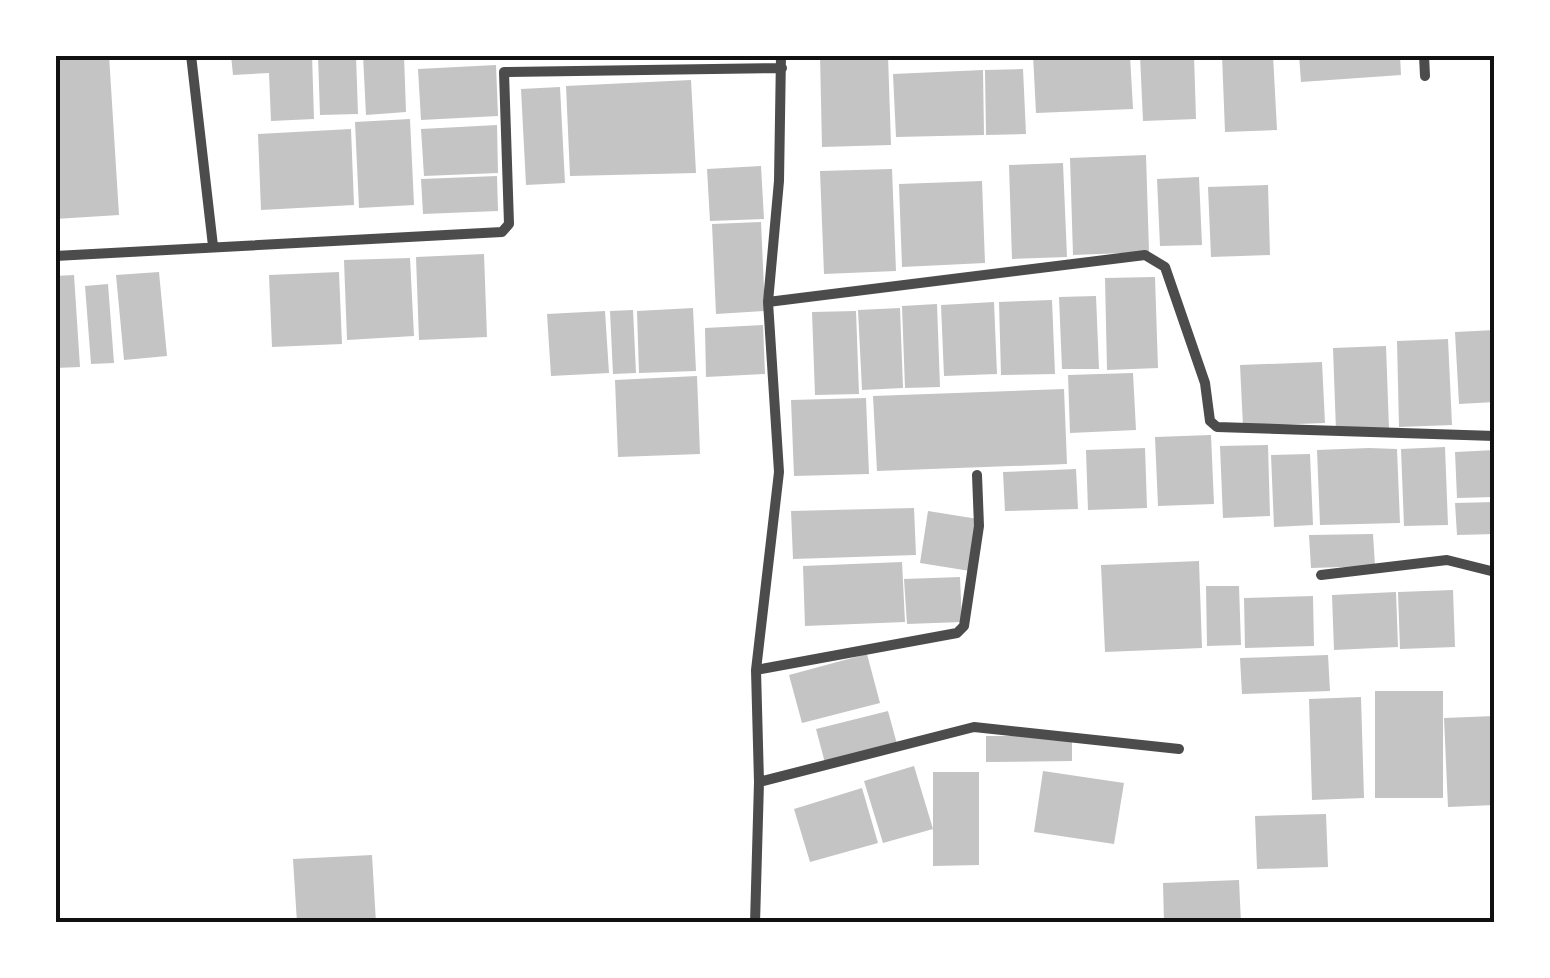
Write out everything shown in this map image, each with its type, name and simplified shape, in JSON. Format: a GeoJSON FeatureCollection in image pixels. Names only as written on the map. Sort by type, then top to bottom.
{"type":"FeatureCollection","features":[{"type":"Feature","properties":{"kind":"street"},"geometry":{"type":"LineString","coordinates":[[191,55],[213,246]]}},
{"type":"Feature","properties":{"kind":"street"},"geometry":{"type":"LineString","coordinates":[[1424,55],[1426,76]]}},
{"type":"Feature","properties":{"kind":"street"},"geometry":{"type":"LineString","coordinates":[[55,256],[502,232],[510,224],[502,76],[509,70],[781,61],[780,181],[768,302],[780,472],[756,670],[760,782],[755,923]]}},
{"type":"Feature","properties":{"kind":"street"},"geometry":{"type":"LineString","coordinates":[[768,302],[1144,255],[1165,267],[1205,382],[1210,421],[1217,427],[1495,436]]}},
{"type":"Feature","properties":{"kind":"street"},"geometry":{"type":"LineString","coordinates":[[756,670],[957,633],[964,626],[980,526],[977,475]]}},
{"type":"Feature","properties":{"kind":"street"},"geometry":{"type":"LineString","coordinates":[[1320,574],[1447,560],[1495,572]]}},
{"type":"Feature","properties":{"kind":"street"},"geometry":{"type":"LineString","coordinates":[[760,782],[974,726],[1179,749]]}},
{"type":"Feature","properties":{"kind":"building"},"geometry":{"type":"Polygon","coordinates":[[[55,55],[109,55],[119,215],[55,219],[55,55]]]}},
{"type":"Feature","properties":{"kind":"building"},"geometry":{"type":"Polygon","coordinates":[[[231,55],[312,55],[314,119],[271,121],[269,73],[233,75],[231,55]]]}},
{"type":"Feature","properties":{"kind":"building"},"geometry":{"type":"Polygon","coordinates":[[[318,55],[356,55],[358,114],[320,115],[318,55]]]}},
{"type":"Feature","properties":{"kind":"building"},"geometry":{"type":"Polygon","coordinates":[[[363,55],[404,55],[406,112],[366,115],[363,55]]]}},
{"type":"Feature","properties":{"kind":"building"},"geometry":{"type":"Polygon","coordinates":[[[820,55],[888,55],[891,145],[822,147],[820,55]]]}},
{"type":"Feature","properties":{"kind":"building"},"geometry":{"type":"Polygon","coordinates":[[[1033,55],[1130,55],[1133,109],[1036,113],[1033,55]]]}},
{"type":"Feature","properties":{"kind":"building"},"geometry":{"type":"Polygon","coordinates":[[[1140,55],[1194,55],[1196,119],[1143,121],[1140,55]]]}},
{"type":"Feature","properties":{"kind":"building"},"geometry":{"type":"Polygon","coordinates":[[[1222,55],[1273,55],[1277,130],[1225,132],[1222,55]]]}},
{"type":"Feature","properties":{"kind":"building"},"geometry":{"type":"Polygon","coordinates":[[[1299,55],[1400,55],[1401,75],[1301,82],[1299,55]]]}},
{"type":"Feature","properties":{"kind":"building"},"geometry":{"type":"Polygon","coordinates":[[[496,65],[498,116],[421,120],[418,69],[496,65]]]}},
{"type":"Feature","properties":{"kind":"building"},"geometry":{"type":"Polygon","coordinates":[[[1023,69],[1026,134],[986,135],[985,70],[1023,69]]]}},
{"type":"Feature","properties":{"kind":"building"},"geometry":{"type":"Polygon","coordinates":[[[983,70],[984,135],[896,137],[893,74],[983,70]]]}},
{"type":"Feature","properties":{"kind":"building"},"geometry":{"type":"Polygon","coordinates":[[[691,80],[696,173],[570,176],[566,86],[691,80]]]}},
{"type":"Feature","properties":{"kind":"building"},"geometry":{"type":"Polygon","coordinates":[[[560,87],[565,183],[526,185],[521,89],[560,87]]]}},
{"type":"Feature","properties":{"kind":"building"},"geometry":{"type":"Polygon","coordinates":[[[410,119],[414,205],[359,208],[355,122],[410,119]]]}},
{"type":"Feature","properties":{"kind":"building"},"geometry":{"type":"Polygon","coordinates":[[[497,125],[498,173],[424,176],[421,129],[497,125]]]}},
{"type":"Feature","properties":{"kind":"building"},"geometry":{"type":"Polygon","coordinates":[[[351,129],[354,205],[261,210],[258,134],[351,129]]]}},
{"type":"Feature","properties":{"kind":"building"},"geometry":{"type":"Polygon","coordinates":[[[1146,155],[1149,252],[1073,255],[1070,158],[1146,155]]]}},
{"type":"Feature","properties":{"kind":"building"},"geometry":{"type":"Polygon","coordinates":[[[1063,163],[1067,257],[1012,259],[1009,165],[1063,163]]]}},
{"type":"Feature","properties":{"kind":"building"},"geometry":{"type":"Polygon","coordinates":[[[761,166],[764,219],[710,221],[707,169],[761,166]]]}},
{"type":"Feature","properties":{"kind":"building"},"geometry":{"type":"Polygon","coordinates":[[[892,169],[896,271],[824,274],[820,171],[892,169]]]}},
{"type":"Feature","properties":{"kind":"building"},"geometry":{"type":"Polygon","coordinates":[[[497,176],[498,211],[423,214],[421,179],[497,176]]]}},
{"type":"Feature","properties":{"kind":"building"},"geometry":{"type":"Polygon","coordinates":[[[1199,177],[1202,245],[1160,246],[1157,179],[1199,177]]]}},
{"type":"Feature","properties":{"kind":"building"},"geometry":{"type":"Polygon","coordinates":[[[982,181],[985,263],[902,267],[899,184],[982,181]]]}},
{"type":"Feature","properties":{"kind":"building"},"geometry":{"type":"Polygon","coordinates":[[[1268,185],[1270,255],[1211,257],[1208,187],[1268,185]]]}},
{"type":"Feature","properties":{"kind":"building"},"geometry":{"type":"Polygon","coordinates":[[[761,222],[765,311],[716,314],[712,224],[761,222]]]}},
{"type":"Feature","properties":{"kind":"building"},"geometry":{"type":"Polygon","coordinates":[[[484,254],[487,337],[419,340],[416,257],[484,254]]]}},
{"type":"Feature","properties":{"kind":"building"},"geometry":{"type":"Polygon","coordinates":[[[410,258],[414,336],[347,340],[344,260],[410,258]]]}},
{"type":"Feature","properties":{"kind":"building"},"geometry":{"type":"Polygon","coordinates":[[[159,272],[167,356],[124,360],[116,275],[159,272]]]}},
{"type":"Feature","properties":{"kind":"building"},"geometry":{"type":"Polygon","coordinates":[[[339,272],[342,344],[272,347],[269,275],[339,272]]]}},
{"type":"Feature","properties":{"kind":"building"},"geometry":{"type":"Polygon","coordinates":[[[74,275],[80,367],[55,368],[55,276],[74,275]]]}},
{"type":"Feature","properties":{"kind":"building"},"geometry":{"type":"Polygon","coordinates":[[[1155,277],[1158,368],[1107,370],[1105,278],[1155,277]]]}},
{"type":"Feature","properties":{"kind":"building"},"geometry":{"type":"Polygon","coordinates":[[[108,284],[114,363],[91,364],[85,286],[108,284]]]}},
{"type":"Feature","properties":{"kind":"building"},"geometry":{"type":"Polygon","coordinates":[[[1096,296],[1099,369],[1062,369],[1059,297],[1096,296]]]}},
{"type":"Feature","properties":{"kind":"building"},"geometry":{"type":"Polygon","coordinates":[[[1052,300],[1055,374],[1001,375],[999,302],[1052,300]]]}},
{"type":"Feature","properties":{"kind":"building"},"geometry":{"type":"Polygon","coordinates":[[[994,302],[997,374],[944,376],[941,305],[994,302]]]}},
{"type":"Feature","properties":{"kind":"building"},"geometry":{"type":"Polygon","coordinates":[[[937,304],[940,387],[905,388],[902,306],[937,304]]]}},
{"type":"Feature","properties":{"kind":"building"},"geometry":{"type":"Polygon","coordinates":[[[693,308],[696,371],[639,373],[637,311],[693,308]]]}},
{"type":"Feature","properties":{"kind":"building"},"geometry":{"type":"Polygon","coordinates":[[[900,308],[903,388],[862,390],[858,310],[900,308]]]}},
{"type":"Feature","properties":{"kind":"building"},"geometry":{"type":"Polygon","coordinates":[[[633,310],[636,373],[613,374],[610,311],[633,310]]]}},
{"type":"Feature","properties":{"kind":"building"},"geometry":{"type":"Polygon","coordinates":[[[605,311],[609,373],[551,376],[547,314],[605,311]]]}},
{"type":"Feature","properties":{"kind":"building"},"geometry":{"type":"Polygon","coordinates":[[[856,311],[859,394],[815,395],[812,312],[856,311]]]}},
{"type":"Feature","properties":{"kind":"building"},"geometry":{"type":"Polygon","coordinates":[[[763,325],[765,374],[706,377],[705,328],[763,325]]]}},
{"type":"Feature","properties":{"kind":"building"},"geometry":{"type":"Polygon","coordinates":[[[1495,330],[1495,402],[1459,404],[1455,332],[1495,330]]]}},
{"type":"Feature","properties":{"kind":"building"},"geometry":{"type":"Polygon","coordinates":[[[1448,339],[1452,425],[1399,427],[1397,341],[1448,339]]]}},
{"type":"Feature","properties":{"kind":"building"},"geometry":{"type":"Polygon","coordinates":[[[1386,346],[1389,429],[1336,431],[1333,348],[1386,346]]]}},
{"type":"Feature","properties":{"kind":"building"},"geometry":{"type":"Polygon","coordinates":[[[1322,362],[1325,423],[1243,426],[1240,365],[1322,362]]]}},
{"type":"Feature","properties":{"kind":"building"},"geometry":{"type":"Polygon","coordinates":[[[1133,373],[1136,430],[1070,433],[1068,375],[1133,373]]]}},
{"type":"Feature","properties":{"kind":"building"},"geometry":{"type":"Polygon","coordinates":[[[697,376],[700,454],[618,457],[615,380],[697,376]]]}},
{"type":"Feature","properties":{"kind":"building"},"geometry":{"type":"Polygon","coordinates":[[[1064,389],[1067,464],[877,471],[873,396],[1064,389]]]}},
{"type":"Feature","properties":{"kind":"building"},"geometry":{"type":"Polygon","coordinates":[[[866,398],[869,474],[794,476],[791,400],[866,398]]]}},
{"type":"Feature","properties":{"kind":"building"},"geometry":{"type":"Polygon","coordinates":[[[1211,435],[1214,504],[1158,506],[1155,437],[1211,435]]]}},
{"type":"Feature","properties":{"kind":"building"},"geometry":{"type":"Polygon","coordinates":[[[1268,445],[1270,516],[1223,518],[1220,446],[1268,445]]]}},
{"type":"Feature","properties":{"kind":"building"},"geometry":{"type":"Polygon","coordinates":[[[1445,447],[1448,525],[1404,526],[1401,449],[1445,447]]]}},
{"type":"Feature","properties":{"kind":"building"},"geometry":{"type":"Polygon","coordinates":[[[1145,448],[1147,508],[1088,510],[1086,450],[1145,448]]]}},
{"type":"Feature","properties":{"kind":"building"},"geometry":{"type":"Polygon","coordinates":[[[1397,449],[1400,523],[1320,525],[1317,450],[1397,449]]]}},
{"type":"Feature","properties":{"kind":"building"},"geometry":{"type":"Polygon","coordinates":[[[1495,450],[1495,497],[1457,498],[1455,452],[1495,450]]]}},
{"type":"Feature","properties":{"kind":"building"},"geometry":{"type":"Polygon","coordinates":[[[1310,454],[1313,525],[1274,527],[1271,455],[1310,454]]]}},
{"type":"Feature","properties":{"kind":"building"},"geometry":{"type":"Polygon","coordinates":[[[1076,469],[1078,509],[1005,511],[1003,472],[1076,469]]]}},
{"type":"Feature","properties":{"kind":"building"},"geometry":{"type":"Polygon","coordinates":[[[1495,502],[1495,534],[1457,535],[1455,503],[1495,502]]]}},
{"type":"Feature","properties":{"kind":"building"},"geometry":{"type":"Polygon","coordinates":[[[914,508],[916,555],[793,559],[791,511],[914,508]]]}},
{"type":"Feature","properties":{"kind":"building"},"geometry":{"type":"Polygon","coordinates":[[[928,511],[978,519],[970,571],[920,563],[928,511]]]}},
{"type":"Feature","properties":{"kind":"building"},"geometry":{"type":"Polygon","coordinates":[[[1373,534],[1375,566],[1311,568],[1309,535],[1373,534]]]}},
{"type":"Feature","properties":{"kind":"building"},"geometry":{"type":"Polygon","coordinates":[[[1199,561],[1202,648],[1105,652],[1101,565],[1199,561]]]}},
{"type":"Feature","properties":{"kind":"building"},"geometry":{"type":"Polygon","coordinates":[[[902,562],[905,622],[805,626],[803,566],[902,562]]]}},
{"type":"Feature","properties":{"kind":"building"},"geometry":{"type":"Polygon","coordinates":[[[960,577],[962,622],[907,624],[904,579],[960,577]]]}},
{"type":"Feature","properties":{"kind":"building"},"geometry":{"type":"Polygon","coordinates":[[[1206,586],[1239,586],[1241,645],[1207,646],[1206,586]]]}},
{"type":"Feature","properties":{"kind":"building"},"geometry":{"type":"Polygon","coordinates":[[[1453,590],[1455,647],[1400,649],[1398,592],[1453,590]]]}},
{"type":"Feature","properties":{"kind":"building"},"geometry":{"type":"Polygon","coordinates":[[[1396,592],[1398,647],[1334,650],[1332,595],[1396,592]]]}},
{"type":"Feature","properties":{"kind":"building"},"geometry":{"type":"Polygon","coordinates":[[[1313,596],[1314,646],[1245,648],[1244,598],[1313,596]]]}},
{"type":"Feature","properties":{"kind":"building"},"geometry":{"type":"Polygon","coordinates":[[[867,654],[880,703],[802,723],[789,675],[867,654]]]}},
{"type":"Feature","properties":{"kind":"building"},"geometry":{"type":"Polygon","coordinates":[[[1328,655],[1330,691],[1242,694],[1240,658],[1328,655]]]}},
{"type":"Feature","properties":{"kind":"building"},"geometry":{"type":"Polygon","coordinates":[[[1375,691],[1443,691],[1443,798],[1375,798],[1375,691]]]}},
{"type":"Feature","properties":{"kind":"building"},"geometry":{"type":"Polygon","coordinates":[[[1361,697],[1364,798],[1312,800],[1309,699],[1361,697]]]}},
{"type":"Feature","properties":{"kind":"building"},"geometry":{"type":"Polygon","coordinates":[[[888,711],[897,744],[825,763],[816,729],[888,711]]]}},
{"type":"Feature","properties":{"kind":"building"},"geometry":{"type":"Polygon","coordinates":[[[1495,716],[1495,805],[1448,807],[1444,718],[1495,716]]]}},
{"type":"Feature","properties":{"kind":"building"},"geometry":{"type":"Polygon","coordinates":[[[986,736],[1072,736],[1072,761],[986,762],[986,736]]]}},
{"type":"Feature","properties":{"kind":"building"},"geometry":{"type":"Polygon","coordinates":[[[914,766],[933,829],[883,843],[864,781],[914,766]]]}},
{"type":"Feature","properties":{"kind":"building"},"geometry":{"type":"Polygon","coordinates":[[[1043,771],[1124,783],[1114,844],[1034,832],[1043,771]]]}},
{"type":"Feature","properties":{"kind":"building"},"geometry":{"type":"Polygon","coordinates":[[[933,772],[979,772],[979,865],[933,866],[933,772]]]}},
{"type":"Feature","properties":{"kind":"building"},"geometry":{"type":"Polygon","coordinates":[[[862,788],[878,843],[810,862],[794,809],[862,788]]]}},
{"type":"Feature","properties":{"kind":"building"},"geometry":{"type":"Polygon","coordinates":[[[1326,814],[1328,867],[1257,869],[1255,816],[1326,814]]]}},
{"type":"Feature","properties":{"kind":"building"},"geometry":{"type":"Polygon","coordinates":[[[372,855],[376,923],[297,923],[293,859],[372,855]]]}},
{"type":"Feature","properties":{"kind":"building"},"geometry":{"type":"Polygon","coordinates":[[[1239,880],[1241,923],[1164,923],[1163,883],[1239,880]]]}}]}
